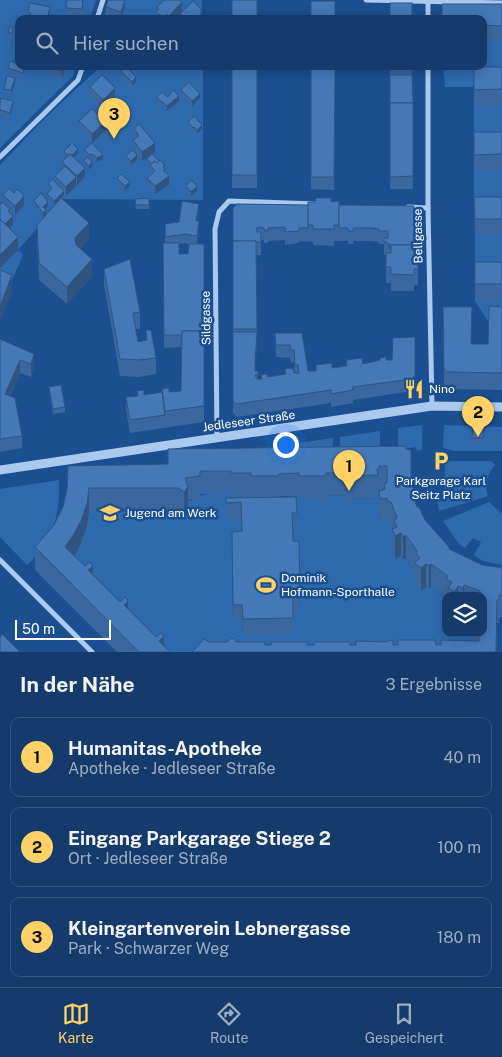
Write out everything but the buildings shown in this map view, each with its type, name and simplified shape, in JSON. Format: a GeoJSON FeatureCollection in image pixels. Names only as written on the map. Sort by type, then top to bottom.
{"type":"FeatureCollection","features":[{"type":"Feature","properties":{"kind":"street"},"geometry":{"type":"LineString","coordinates":[[98,15],[103,0]]}},
{"type":"Feature","properties":{"kind":"street"},"geometry":{"type":"LineString","coordinates":[[366,0],[502,3]]}},
{"type":"Feature","properties":{"kind":"street"},"geometry":{"type":"LineString","coordinates":[[428,1],[428,15]]}},
{"type":"Feature","properties":{"kind":"street"},"geometry":{"type":"LineString","coordinates":[[0,156],[78,80],[81,70]]}},
{"type":"Feature","properties":{"kind":"street","name":"Bellgasse"},"geometry":{"type":"LineString","coordinates":[[428,70],[428,208],[432,406]]}},
{"type":"Feature","properties":{"kind":"street","name":"Sildgasse"},"geometry":{"type":"LineString","coordinates":[[217,439],[215,229],[219,212],[229,201],[317,204]]}},
{"type":"Feature","properties":{"kind":"street"},"geometry":{"type":"LineString","coordinates":[[400,207],[428,208]]}},
{"type":"Feature","properties":{"kind":"street","name":"Jedleseer Straße"},"geometry":{"type":"LineString","coordinates":[[0,470],[432,406],[502,407]]}},
{"type":"Feature","properties":{"kind":"street"},"geometry":{"type":"LineString","coordinates":[[0,560],[92,652]]}},
{"type":"Feature","properties":{"kind":"shaded area"},"geometry":{"type":"Polygon","coordinates":[[[0,0],[96,0],[91,15],[15,15],[15,70],[75,70],[73,76],[0,148],[0,0]]]}},
{"type":"Feature","properties":{"kind":"shaded area"},"geometry":{"type":"Polygon","coordinates":[[[109,0],[202,0],[202,15],[104,15],[109,0]]]}},
{"type":"Feature","properties":{"kind":"shaded area"},"geometry":{"type":"Polygon","coordinates":[[[487,42],[502,42],[502,83],[474,84],[473,87],[445,87],[443,70],[487,70],[487,42]]]}},
{"type":"Feature","properties":{"kind":"shaded area"},"geometry":{"type":"Polygon","coordinates":[[[97,70],[203,70],[203,200],[63,199],[18,250],[23,255],[8,290],[0,286],[0,165],[46,117],[97,70]]]}},
{"type":"Feature","properties":{"kind":"shaded area"},"geometry":{"type":"Polygon","coordinates":[[[474,106],[502,106],[502,148],[474,149],[474,106]]]}},
{"type":"Feature","properties":{"kind":"shaded area"},"geometry":{"type":"Polygon","coordinates":[[[474,171],[502,171],[502,213],[474,213],[474,171]]]}},
{"type":"Feature","properties":{"kind":"shaded area"},"geometry":{"type":"Polygon","coordinates":[[[475,236],[502,236],[502,279],[475,279],[475,236]]]}},
{"type":"Feature","properties":{"kind":"shaded area"},"geometry":{"type":"Polygon","coordinates":[[[475,301],[502,301],[502,323],[489,323],[475,301]]]}},
{"type":"Feature","properties":{"kind":"shaded area"},"geometry":{"type":"Polygon","coordinates":[[[422,425],[422,450],[417,451],[415,447],[398,450],[398,428],[422,425]]]}},
{"type":"Feature","properties":{"kind":"shaded area"},"geometry":{"type":"Polygon","coordinates":[[[444,425],[502,427],[502,451],[454,451],[443,448],[444,425]]]}},
{"type":"Feature","properties":{"kind":"shaded area"},"geometry":{"type":"Polygon","coordinates":[[[380,431],[380,458],[340,459],[340,437],[380,431]]]}},
{"type":"Feature","properties":{"kind":"shaded area"},"geometry":{"type":"Polygon","coordinates":[[[333,438],[332,458],[292,459],[292,444],[333,438]]]}},
{"type":"Feature","properties":{"kind":"shaded area"},"geometry":{"type":"Polygon","coordinates":[[[445,461],[491,461],[495,465],[487,480],[488,496],[439,511],[437,500],[444,499],[445,461]]]}},
{"type":"Feature","properties":{"kind":"shaded area"},"geometry":{"type":"Polygon","coordinates":[[[59,480],[58,505],[54,527],[44,547],[27,565],[0,537],[0,489],[59,480]]]}},
{"type":"Feature","properties":{"kind":"shaded area"},"geometry":{"type":"Polygon","coordinates":[[[379,489],[387,489],[379,514],[380,521],[387,521],[388,524],[391,524],[397,541],[395,559],[401,556],[403,559],[406,558],[417,574],[416,585],[421,591],[426,587],[429,589],[431,587],[442,595],[442,637],[475,637],[474,652],[148,652],[74,557],[89,511],[178,511],[184,514],[188,510],[185,500],[192,501],[192,499],[198,496],[213,493],[251,496],[251,499],[299,496],[300,499],[326,499],[326,496],[346,495],[346,499],[377,498],[379,489]],[[241,519],[242,548],[232,548],[233,621],[242,621],[243,635],[293,612],[300,611],[299,558],[293,558],[292,530],[241,519]]]}},
{"type":"Feature","properties":{"kind":"shaded area"},"geometry":{"type":"Polygon","coordinates":[[[489,502],[502,514],[502,565],[483,561],[474,555],[481,542],[473,538],[465,548],[459,544],[443,521],[489,502]]]}},
{"type":"Feature","properties":{"kind":"place","name":"Kleingartenverein Lebnergasse"},"geometry":{"type":"Point","coordinates":[114,139]}},
{"type":"Feature","properties":{"kind":"place","name":"Nino"},"geometry":{"type":"Point","coordinates":[414,389]}},
{"type":"Feature","properties":{"kind":"place","name":"Eingang Parkgarage Stiege 2"},"geometry":{"type":"Point","coordinates":[478,437]}},
{"type":"Feature","properties":{"kind":"place","name":"Parkgarage Karl Seitz Platz"},"geometry":{"type":"Point","coordinates":[441,461]}},
{"type":"Feature","properties":{"kind":"place","name":"Humanitas-Apotheke"},"geometry":{"type":"Point","coordinates":[349,491]}},
{"type":"Feature","properties":{"kind":"place","name":"Jugend am Werk"},"geometry":{"type":"Point","coordinates":[110,513]}},
{"type":"Feature","properties":{"kind":"place","name":"Dominik Hofmann-Sporthalle"},"geometry":{"type":"Point","coordinates":[266,585]}}]}
